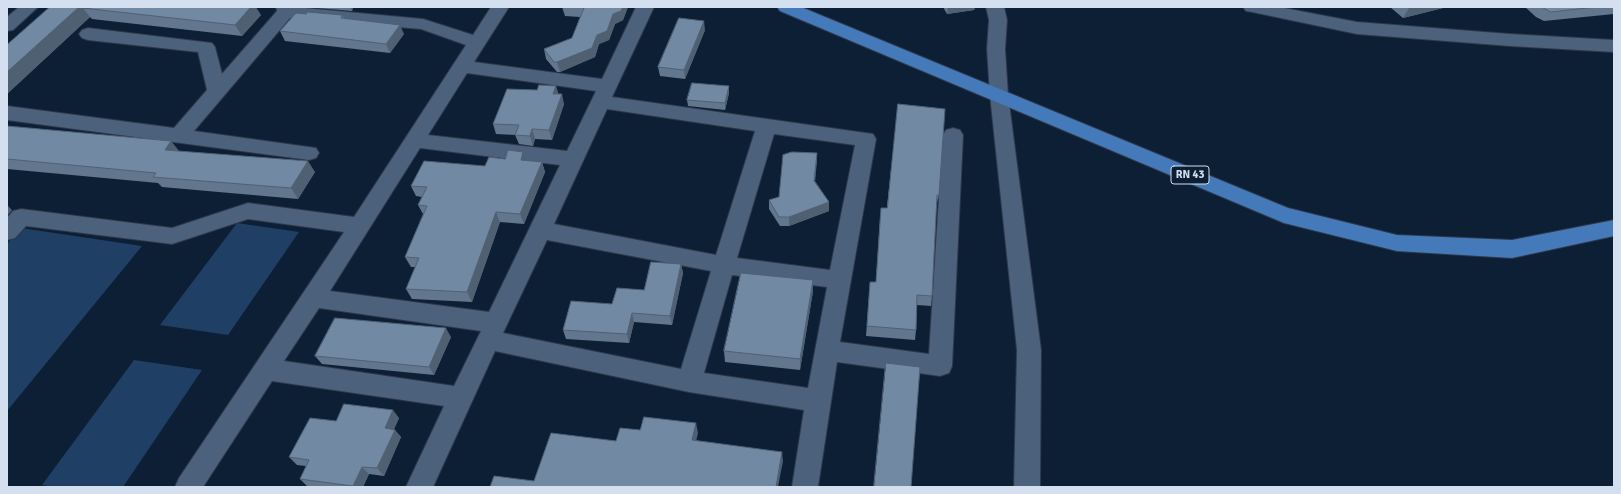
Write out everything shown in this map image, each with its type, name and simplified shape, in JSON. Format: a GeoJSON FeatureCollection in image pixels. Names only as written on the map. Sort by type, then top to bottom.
{"type":"FeatureCollection","features":[{"type":"Feature","properties":{"kind":"main road","name":"RN 43"},"geometry":{"type":"LineString","coordinates":[[786,7],[1284,215],[1396,243],[1512,249],[1614,228]]}},
{"type":"Feature","properties":{"kind":"street"},"geometry":{"type":"LineString","coordinates":[[7,26],[30,7]]}},
{"type":"Feature","properties":{"kind":"street"},"geometry":{"type":"LineString","coordinates":[[195,486],[265,369],[313,298],[500,7]]}},
{"type":"Feature","properties":{"kind":"street"},"geometry":{"type":"LineString","coordinates":[[419,487],[645,7]]}},
{"type":"Feature","properties":{"kind":"street"},"geometry":{"type":"LineString","coordinates":[[996,7],[998,20],[996,49],[999,95],[1029,350],[1027,487]]}},
{"type":"Feature","properties":{"kind":"street"},"geometry":{"type":"LineString","coordinates":[[1252,7],[1357,28],[1510,40],[1614,46]]}},
{"type":"Feature","properties":{"kind":"street"},"geometry":{"type":"LineString","coordinates":[[1339,7],[1357,28]]}},
{"type":"Feature","properties":{"kind":"street"},"geometry":{"type":"LineString","coordinates":[[178,136],[286,9],[423,24],[477,43]]}},
{"type":"Feature","properties":{"kind":"street"},"geometry":{"type":"LineString","coordinates":[[88,34],[206,47],[217,91]]}},
{"type":"Feature","properties":{"kind":"street"},"geometry":{"type":"LineString","coordinates":[[462,66],[766,126],[866,139],[839,280],[805,487]]}},
{"type":"Feature","properties":{"kind":"street"},"geometry":{"type":"LineString","coordinates":[[7,113],[309,153]]}},
{"type":"Feature","properties":{"kind":"street"},"geometry":{"type":"LineString","coordinates":[[689,381],[766,126]]}},
{"type":"Feature","properties":{"kind":"street"},"geometry":{"type":"LineString","coordinates":[[828,350],[940,366],[953,135]]}},
{"type":"Feature","properties":{"kind":"street"},"geometry":{"type":"LineString","coordinates":[[415,140],[574,159]]}},
{"type":"Feature","properties":{"kind":"street"},"geometry":{"type":"LineString","coordinates":[[7,232],[21,217],[172,236],[248,211],[359,226]]}},
{"type":"Feature","properties":{"kind":"street"},"geometry":{"type":"LineString","coordinates":[[540,230],[724,265],[839,280]]}},
{"type":"Feature","properties":{"kind":"street"},"geometry":{"type":"LineString","coordinates":[[313,298],[492,332],[689,381],[818,401]]}},
{"type":"Feature","properties":{"kind":"street"},"geometry":{"type":"LineString","coordinates":[[265,369],[461,398]]}},
{"type":"Feature","properties":{"kind":"shaded area"},"geometry":{"type":"Polygon","coordinates":[[[237,223],[299,232],[228,335],[160,325],[237,223]]]}},
{"type":"Feature","properties":{"kind":"shaded area"},"geometry":{"type":"Polygon","coordinates":[[[21,228],[142,246],[7,411],[7,244],[21,228]]]}},
{"type":"Feature","properties":{"kind":"shaded area"},"geometry":{"type":"Polygon","coordinates":[[[134,360],[202,370],[123,487],[54,487],[42,485],[134,360]]]}},
{"type":"Feature","properties":{"kind":"building"},"geometry":{"type":"Polygon","coordinates":[[[50,7],[79,7],[7,72],[7,45],[50,7]]]}},
{"type":"Feature","properties":{"kind":"building"},"geometry":{"type":"Polygon","coordinates":[[[251,7],[235,25],[83,8],[251,7]]]}},
{"type":"Feature","properties":{"kind":"building"},"geometry":{"type":"Polygon","coordinates":[[[572,7],[623,7],[621,11],[613,14],[607,31],[597,35],[592,48],[554,62],[544,49],[572,38],[584,8],[572,7]]]}},
{"type":"Feature","properties":{"kind":"building"},"geometry":{"type":"Polygon","coordinates":[[[1542,7],[1596,7],[1551,12],[1542,7]]]}},
{"type":"Feature","properties":{"kind":"building"},"geometry":{"type":"Polygon","coordinates":[[[307,12],[342,15],[341,18],[400,25],[386,44],[280,31],[296,13],[306,14],[307,12]]]}},
{"type":"Feature","properties":{"kind":"building"},"geometry":{"type":"Polygon","coordinates":[[[679,18],[704,21],[684,70],[658,67],[679,18]]]}},
{"type":"Feature","properties":{"kind":"building"},"geometry":{"type":"Polygon","coordinates":[[[692,83],[729,86],[725,103],[687,100],[692,83]]]}},
{"type":"Feature","properties":{"kind":"building"},"geometry":{"type":"Polygon","coordinates":[[[539,85],[556,86],[553,94],[562,94],[549,130],[532,129],[530,136],[515,135],[519,125],[493,124],[507,89],[537,90],[539,85]]]}},
{"type":"Feature","properties":{"kind":"building"},"geometry":{"type":"Polygon","coordinates":[[[898,104],[945,109],[939,195],[937,195],[932,296],[917,295],[916,330],[867,326],[870,282],[876,282],[881,208],[887,208],[898,104]]]}},
{"type":"Feature","properties":{"kind":"building"},"geometry":{"type":"Polygon","coordinates":[[[7,126],[171,141],[165,150],[308,161],[291,188],[153,177],[156,173],[7,159],[7,126]]]}},
{"type":"Feature","properties":{"kind":"building"},"geometry":{"type":"Polygon","coordinates":[[[508,150],[523,152],[521,160],[542,162],[520,214],[496,212],[467,292],[406,289],[419,258],[405,257],[427,206],[418,205],[427,187],[411,186],[424,161],[485,166],[489,157],[505,159],[508,150]]]}},
{"type":"Feature","properties":{"kind":"building"},"geometry":{"type":"Polygon","coordinates":[[[792,152],[817,153],[814,181],[829,202],[789,217],[779,217],[769,200],[779,197],[783,155],[792,152]]]}},
{"type":"Feature","properties":{"kind":"building"},"geometry":{"type":"Polygon","coordinates":[[[651,262],[681,264],[670,316],[632,313],[627,334],[563,330],[571,301],[612,304],[617,288],[644,290],[651,262]]]}},
{"type":"Feature","properties":{"kind":"building"},"geometry":{"type":"Polygon","coordinates":[[[741,273],[813,280],[800,359],[724,351],[741,273]]]}},
{"type":"Feature","properties":{"kind":"building"},"geometry":{"type":"Polygon","coordinates":[[[335,318],[446,328],[429,367],[315,356],[335,318]]]}},
{"type":"Feature","properties":{"kind":"building"},"geometry":{"type":"Polygon","coordinates":[[[886,363],[920,367],[911,487],[874,487],[886,363]]]}},
{"type":"Feature","properties":{"kind":"building"},"geometry":{"type":"Polygon","coordinates":[[[344,404],[393,410],[385,428],[395,430],[377,468],[362,467],[353,486],[300,479],[309,460],[289,457],[310,418],[336,421],[344,404]]]}},
{"type":"Feature","properties":{"kind":"building"},"geometry":{"type":"Polygon","coordinates":[[[644,417],[696,423],[692,440],[782,452],[776,487],[490,487],[494,476],[534,481],[551,433],[616,441],[620,428],[640,430],[644,417]]]}}]}
